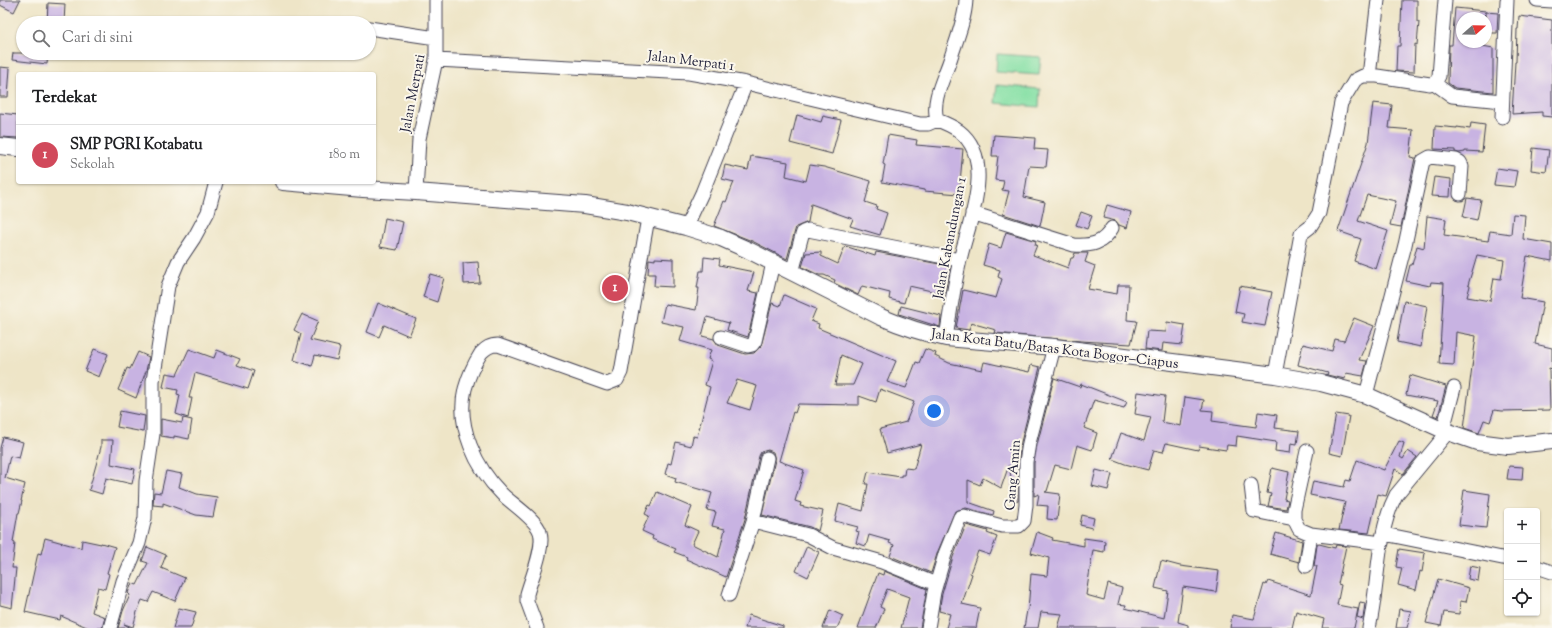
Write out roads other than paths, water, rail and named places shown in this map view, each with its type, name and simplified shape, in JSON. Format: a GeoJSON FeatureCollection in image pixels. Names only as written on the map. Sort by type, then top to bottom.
{"type":"FeatureCollection","features":[{"type":"Feature","properties":{"kind":"main road"},"geometry":{"type":"LineString","coordinates":[[0,146],[16,148]]}},
{"type":"Feature","properties":{"kind":"main road","name":"Jalan Kota Batu/Batas Kota Bogor–Ciapus"},"geometry":{"type":"LineString","coordinates":[[306,184],[608,208],[686,227],[722,238],[881,317],[903,326],[946,338],[1054,347],[1275,374],[1321,383],[1366,395],[1445,431],[1477,442],[1493,445],[1519,445],[1552,441]]}},
{"type":"Feature","properties":{"kind":"street","name":"Jalan Merpati"},"geometry":{"type":"LineString","coordinates":[[416,192],[419,139],[436,60],[436,0]]}},
{"type":"Feature","properties":{"kind":"street"},"geometry":{"type":"LineString","coordinates":[[937,120],[936,101],[953,51],[963,17],[966,0]]}},
{"type":"Feature","properties":{"kind":"street"},"geometry":{"type":"LineString","coordinates":[[1369,76],[1378,0]]}},
{"type":"Feature","properties":{"kind":"street"},"geometry":{"type":"LineString","coordinates":[[1434,84],[1439,76],[1446,0]]}},
{"type":"Feature","properties":{"kind":"street"},"geometry":{"type":"LineString","coordinates":[[1502,117],[1507,0]]}},
{"type":"Feature","properties":{"kind":"street"},"geometry":{"type":"LineString","coordinates":[[1536,0],[1552,2]]}},
{"type":"Feature","properties":{"kind":"street"},"geometry":{"type":"LineString","coordinates":[[376,29],[436,38]]}},
{"type":"Feature","properties":{"kind":"street","name":"Jalan Merpati 1"},"geometry":{"type":"LineString","coordinates":[[436,60],[690,73],[746,83],[920,124],[928,124],[937,120]]}},
{"type":"Feature","properties":{"kind":"street"},"geometry":{"type":"LineString","coordinates":[[1275,374],[1301,234],[1310,227],[1319,213],[1341,103],[1345,94],[1355,80],[1363,76],[1377,76],[1434,84],[1452,96],[1502,101]]}},
{"type":"Feature","properties":{"kind":"street"},"geometry":{"type":"LineString","coordinates":[[686,227],[705,185],[746,83]]}},
{"type":"Feature","properties":{"kind":"street","name":"Jalan Kabandungan 1"},"geometry":{"type":"LineString","coordinates":[[937,120],[959,131],[965,137],[974,152],[978,175],[976,199],[960,260],[946,338]]}},
{"type":"Feature","properties":{"kind":"street"},"geometry":{"type":"LineString","coordinates":[[1366,395],[1405,245],[1423,161],[1430,157],[1456,160],[1460,162],[1462,166],[1460,194]]}},
{"type":"Feature","properties":{"kind":"street"},"geometry":{"type":"LineString","coordinates":[[110,628],[123,581],[139,543],[145,518],[146,481],[153,434],[153,381],[165,303],[172,274],[208,212],[215,184]]}},
{"type":"Feature","properties":{"kind":"street"},"geometry":{"type":"LineString","coordinates":[[972,213],[1074,245],[1087,246],[1099,242],[1108,235],[1112,228]]}},
{"type":"Feature","properties":{"kind":"street"},"geometry":{"type":"LineString","coordinates":[[537,628],[527,601],[527,594],[541,542],[540,533],[534,522],[488,478],[477,459],[467,438],[462,412],[465,389],[480,353],[489,346],[494,345],[498,345],[607,384],[617,380],[621,372],[648,218]]}},
{"type":"Feature","properties":{"kind":"street"},"geometry":{"type":"LineString","coordinates":[[792,273],[803,232],[808,230],[960,260]]}},
{"type":"Feature","properties":{"kind":"street"},"geometry":{"type":"LineString","coordinates":[[721,337],[748,346],[755,342],[773,262]]}},
{"type":"Feature","properties":{"kind":"street","name":"Gang Amin"},"geometry":{"type":"LineString","coordinates":[[928,628],[936,584],[944,554],[960,517],[964,516],[1009,527],[1019,526],[1024,521],[1026,505],[1027,452],[1054,347]]}},
{"type":"Feature","properties":{"kind":"street"},"geometry":{"type":"LineString","coordinates":[[1370,628],[1388,513],[1396,495],[1445,431],[1454,388]]}},
{"type":"Feature","properties":{"kind":"street"},"geometry":{"type":"LineString","coordinates":[[1307,451],[1294,510],[1294,520],[1299,529],[1310,534],[1383,538],[1504,558]]}},
{"type":"Feature","properties":{"kind":"street"},"geometry":{"type":"LineString","coordinates":[[729,595],[753,521],[767,458]]}},
{"type":"Feature","properties":{"kind":"street"},"geometry":{"type":"LineString","coordinates":[[1251,485],[1254,511],[1294,520]]}},
{"type":"Feature","properties":{"kind":"street"},"geometry":{"type":"LineString","coordinates":[[753,521],[808,535],[833,548],[882,562],[936,584]]}},
{"type":"Feature","properties":{"kind":"street"},"geometry":{"type":"LineString","coordinates":[[1306,566],[1310,534]]}},
{"type":"Feature","properties":{"kind":"street"},"geometry":{"type":"LineString","coordinates":[[1540,568],[1552,572]]}},
{"type":"Feature","properties":{"kind":"place","name":"SMP PGRI Kotabatu"},"geometry":{"type":"Point","coordinates":[615,288]}}]}
